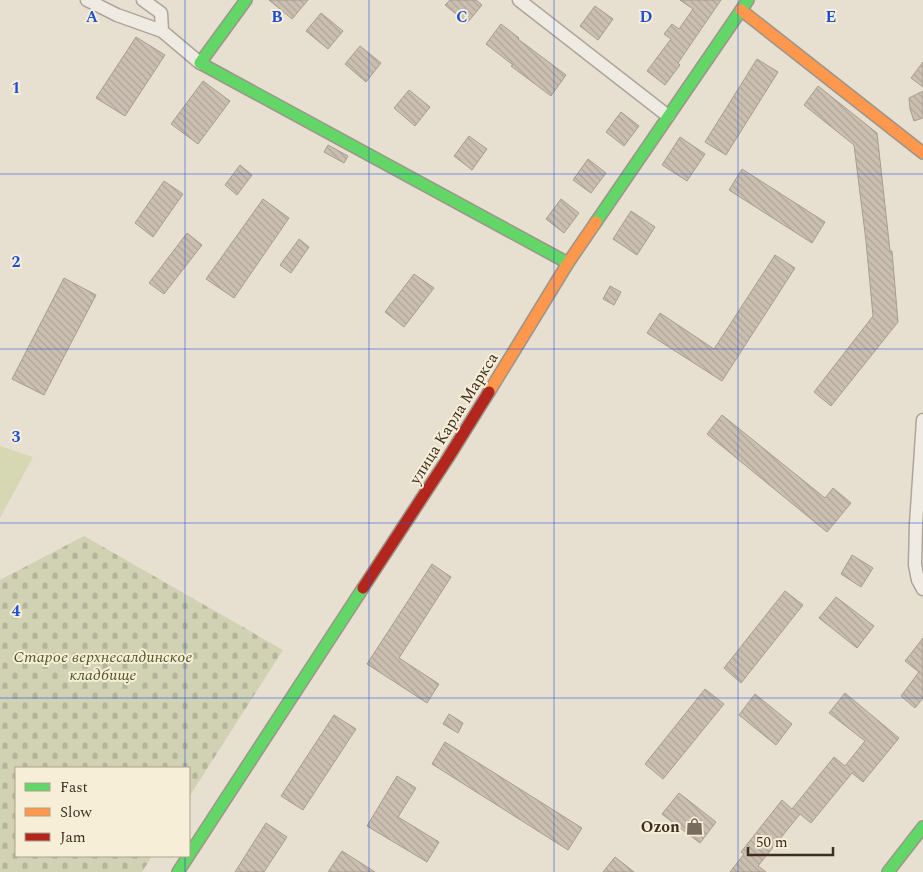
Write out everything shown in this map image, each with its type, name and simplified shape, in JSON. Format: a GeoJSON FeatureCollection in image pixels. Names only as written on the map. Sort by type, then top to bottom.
{"type":"FeatureCollection","features":[{"type":"Feature","properties":{"kind":"main road"},"geometry":{"type":"LineString","coordinates":[[246,0],[200,62],[568,263]]}},
{"type":"Feature","properties":{"kind":"main road","name":"улица Карла Маркса"},"geometry":{"type":"LineString","coordinates":[[190,854],[448,458],[568,263],[748,0]]}},
{"type":"Feature","properties":{"kind":"main road"},"geometry":{"type":"LineString","coordinates":[[741,10],[923,153]]}},
{"type":"Feature","properties":{"kind":"main road"},"geometry":{"type":"LineString","coordinates":[[888,872],[923,827]]}},
{"type":"Feature","properties":{"kind":"main road","name":"улица Карла Маркса"},"geometry":{"type":"LineString","coordinates":[[178,872],[188,857]]}},
{"type":"Feature","properties":{"kind":"street"},"geometry":{"type":"LineString","coordinates":[[87,0],[117,15],[162,31],[200,62]]}},
{"type":"Feature","properties":{"kind":"street"},"geometry":{"type":"LineString","coordinates":[[143,0],[161,13],[162,31]]}},
{"type":"Feature","properties":{"kind":"street"},"geometry":{"type":"LineString","coordinates":[[519,0],[668,116]]}},
{"type":"Feature","properties":{"kind":"street"},"geometry":{"type":"LineString","coordinates":[[923,420],[915,565],[918,580],[923,589]]}},
{"type":"Feature","properties":{"kind":"green space"},"geometry":{"type":"Polygon","coordinates":[[[0,446],[33,457],[0,518],[0,446]]]}},
{"type":"Feature","properties":{"kind":"green space","name":"Старое верхнесалдинское кладбище"},"geometry":{"type":"Polygon","coordinates":[[[84,536],[283,650],[190,795],[190,767],[15,767],[15,857],[151,857],[142,872],[0,872],[0,580],[84,536]]]}},
{"type":"Feature","properties":{"kind":"building"},"geometry":{"type":"Polygon","coordinates":[[[269,0],[308,0],[292,19],[269,0]]]}},
{"type":"Feature","properties":{"kind":"building"},"geometry":{"type":"Polygon","coordinates":[[[450,0],[476,0],[482,5],[467,23],[445,5],[450,0]]]}},
{"type":"Feature","properties":{"kind":"building"},"geometry":{"type":"Polygon","coordinates":[[[680,0],[721,0],[678,63],[680,65],[665,85],[647,71],[671,39],[664,34],[672,24],[679,29],[693,9],[680,0]]]}},
{"type":"Feature","properties":{"kind":"building"},"geometry":{"type":"Polygon","coordinates":[[[595,6],[613,19],[598,40],[580,26],[595,6]]]}},
{"type":"Feature","properties":{"kind":"building"},"geometry":{"type":"Polygon","coordinates":[[[321,13],[343,31],[328,49],[306,31],[321,13]]]}},
{"type":"Feature","properties":{"kind":"building"},"geometry":{"type":"Polygon","coordinates":[[[501,24],[566,75],[551,96],[511,66],[513,65],[486,44],[501,24]]]}},
{"type":"Feature","properties":{"kind":"building"},"geometry":{"type":"Polygon","coordinates":[[[136,37],[165,55],[125,116],[96,98],[136,37]]]}},
{"type":"Feature","properties":{"kind":"building"},"geometry":{"type":"Polygon","coordinates":[[[360,46],[381,63],[366,82],[345,64],[360,46]]]}},
{"type":"Feature","properties":{"kind":"building"},"geometry":{"type":"Polygon","coordinates":[[[757,59],[778,72],[726,155],[705,142],[757,59]]]}},
{"type":"Feature","properties":{"kind":"building"},"geometry":{"type":"Polygon","coordinates":[[[923,62],[923,87],[911,78],[923,62]]]}},
{"type":"Feature","properties":{"kind":"building"},"geometry":{"type":"Polygon","coordinates":[[[203,81],[230,101],[198,144],[171,124],[203,81]]]}},
{"type":"Feature","properties":{"kind":"building"},"geometry":{"type":"Polygon","coordinates":[[[818,86],[877,133],[890,251],[892,251],[898,322],[831,406],[814,392],[873,316],[854,145],[804,105],[818,86]]]}},
{"type":"Feature","properties":{"kind":"building"},"geometry":{"type":"Polygon","coordinates":[[[409,90],[430,107],[415,126],[394,108],[409,90]]]}},
{"type":"Feature","properties":{"kind":"building"},"geometry":{"type":"Polygon","coordinates":[[[923,91],[923,118],[914,121],[909,98],[923,91]]]}},
{"type":"Feature","properties":{"kind":"building"},"geometry":{"type":"Polygon","coordinates":[[[621,112],[639,126],[624,146],[606,132],[621,112]]]}},
{"type":"Feature","properties":{"kind":"building"},"geometry":{"type":"Polygon","coordinates":[[[469,136],[487,149],[472,170],[454,156],[469,136]]]}},
{"type":"Feature","properties":{"kind":"building"},"geometry":{"type":"Polygon","coordinates":[[[680,137],[705,154],[687,181],[662,165],[680,137]]]}},
{"type":"Feature","properties":{"kind":"building"},"geometry":{"type":"Polygon","coordinates":[[[328,145],[348,156],[344,163],[324,152],[328,145]]]}},
{"type":"Feature","properties":{"kind":"building"},"geometry":{"type":"Polygon","coordinates":[[[588,159],[606,173],[591,193],[573,180],[588,159]]]}},
{"type":"Feature","properties":{"kind":"building"},"geometry":{"type":"Polygon","coordinates":[[[240,165],[252,175],[237,195],[225,185],[240,165]]]}},
{"type":"Feature","properties":{"kind":"building"},"geometry":{"type":"Polygon","coordinates":[[[742,169],[825,222],[812,243],[729,190],[742,169]]]}},
{"type":"Feature","properties":{"kind":"building"},"geometry":{"type":"Polygon","coordinates":[[[164,181],[183,194],[153,237],[135,223],[164,181]]]}},
{"type":"Feature","properties":{"kind":"building"},"geometry":{"type":"Polygon","coordinates":[[[263,199],[289,218],[234,298],[206,279],[263,199]]]}},
{"type":"Feature","properties":{"kind":"building"},"geometry":{"type":"Polygon","coordinates":[[[561,199],[579,213],[564,233],[546,219],[561,199]]]}},
{"type":"Feature","properties":{"kind":"building"},"geometry":{"type":"Polygon","coordinates":[[[631,211],[655,227],[637,255],[613,239],[631,211]]]}},
{"type":"Feature","properties":{"kind":"building"},"geometry":{"type":"Polygon","coordinates":[[[187,233],[202,245],[164,294],[149,283],[187,233]]]}},
{"type":"Feature","properties":{"kind":"building"},"geometry":{"type":"Polygon","coordinates":[[[299,239],[309,247],[291,273],[280,265],[299,239]]]}},
{"type":"Feature","properties":{"kind":"building"},"geometry":{"type":"Polygon","coordinates":[[[775,255],[795,268],[722,381],[647,333],[660,313],[714,349],[775,255]]]}},
{"type":"Feature","properties":{"kind":"building"},"geometry":{"type":"Polygon","coordinates":[[[414,274],[434,288],[404,327],[385,312],[414,274]]]}},
{"type":"Feature","properties":{"kind":"building"},"geometry":{"type":"Polygon","coordinates":[[[64,278],[96,295],[44,395],[12,379],[64,278]]]}},
{"type":"Feature","properties":{"kind":"building"},"geometry":{"type":"Polygon","coordinates":[[[610,286],[621,292],[614,305],[603,299],[610,286]]]}},
{"type":"Feature","properties":{"kind":"building"},"geometry":{"type":"Polygon","coordinates":[[[722,415],[825,498],[833,488],[851,503],[827,532],[707,434],[722,415]]]}},
{"type":"Feature","properties":{"kind":"building"},"geometry":{"type":"Polygon","coordinates":[[[852,555],[873,568],[861,587],[841,574],[852,555]]]}},
{"type":"Feature","properties":{"kind":"building"},"geometry":{"type":"Polygon","coordinates":[[[432,564],[451,577],[399,658],[439,684],[427,703],[367,664],[432,564]]]}},
{"type":"Feature","properties":{"kind":"building"},"geometry":{"type":"Polygon","coordinates":[[[785,591],[803,605],[741,683],[724,668],[785,591]]]}},
{"type":"Feature","properties":{"kind":"building"},"geometry":{"type":"Polygon","coordinates":[[[836,597],[874,626],[857,648],[819,618],[836,597]]]}},
{"type":"Feature","properties":{"kind":"building"},"geometry":{"type":"Polygon","coordinates":[[[923,638],[923,698],[915,708],[901,696],[919,672],[905,661],[923,638]]]}},
{"type":"Feature","properties":{"kind":"building"},"geometry":{"type":"Polygon","coordinates":[[[705,689],[724,704],[663,779],[645,764],[705,689]]]}},
{"type":"Feature","properties":{"kind":"building"},"geometry":{"type":"Polygon","coordinates":[[[845,693],[899,738],[863,782],[852,773],[811,823],[800,814],[758,866],[766,872],[730,872],[744,854],[741,852],[782,800],[792,809],[834,757],[845,766],[865,741],[829,713],[845,693]]]}},
{"type":"Feature","properties":{"kind":"building"},"geometry":{"type":"Polygon","coordinates":[[[755,694],[792,724],[776,745],[739,715],[755,694]]]}},
{"type":"Feature","properties":{"kind":"building"},"geometry":{"type":"Polygon","coordinates":[[[449,714],[463,723],[458,733],[443,724],[449,714]]]}},
{"type":"Feature","properties":{"kind":"building"},"geometry":{"type":"Polygon","coordinates":[[[334,715],[356,729],[303,810],[281,796],[334,715]]]}},
{"type":"Feature","properties":{"kind":"building"},"geometry":{"type":"Polygon","coordinates":[[[445,742],[582,828],[568,850],[432,764],[445,742]]]}},
{"type":"Feature","properties":{"kind":"building"},"geometry":{"type":"Polygon","coordinates":[[[397,776],[416,788],[398,817],[439,842],[427,862],[367,826],[397,776]]]}},
{"type":"Feature","properties":{"kind":"building"},"geometry":{"type":"Polygon","coordinates":[[[679,793],[716,822],[700,843],[662,814],[679,793]]]}},
{"type":"Feature","properties":{"kind":"building"},"geometry":{"type":"Polygon","coordinates":[[[266,823],[287,837],[264,872],[235,872],[266,823]]]}},
{"type":"Feature","properties":{"kind":"building"},"geometry":{"type":"Polygon","coordinates":[[[342,851],[375,872],[328,872],[342,851]]]}},
{"type":"Feature","properties":{"kind":"building"},"geometry":{"type":"Polygon","coordinates":[[[615,857],[634,872],[603,872],[615,857]]]}},
{"type":"Feature","properties":{"kind":"traffic: fast"},"geometry":{"type":"LineString","coordinates":[[246,0],[200,63],[568,263]]}},
{"type":"Feature","properties":{"kind":"traffic: fast"},"geometry":{"type":"LineString","coordinates":[[596,222],[748,0]]}},
{"type":"Feature","properties":{"kind":"traffic: fast"},"geometry":{"type":"LineString","coordinates":[[190,854],[363,588]]}},
{"type":"Feature","properties":{"kind":"traffic: fast"},"geometry":{"type":"LineString","coordinates":[[888,872],[923,827]]}},
{"type":"Feature","properties":{"kind":"traffic: fast"},"geometry":{"type":"LineString","coordinates":[[178,872],[188,857]]}},
{"type":"Feature","properties":{"kind":"traffic: slow"},"geometry":{"type":"LineString","coordinates":[[741,10],[923,153]]}},
{"type":"Feature","properties":{"kind":"traffic: slow"},"geometry":{"type":"LineString","coordinates":[[489,392],[568,263],[596,222]]}},
{"type":"Feature","properties":{"kind":"traffic: jam"},"geometry":{"type":"LineString","coordinates":[[363,588],[489,392]]}},
{"type":"Feature","properties":{"kind":"place","name":"Ozon"},"geometry":{"type":"Point","coordinates":[694,826]}}]}
